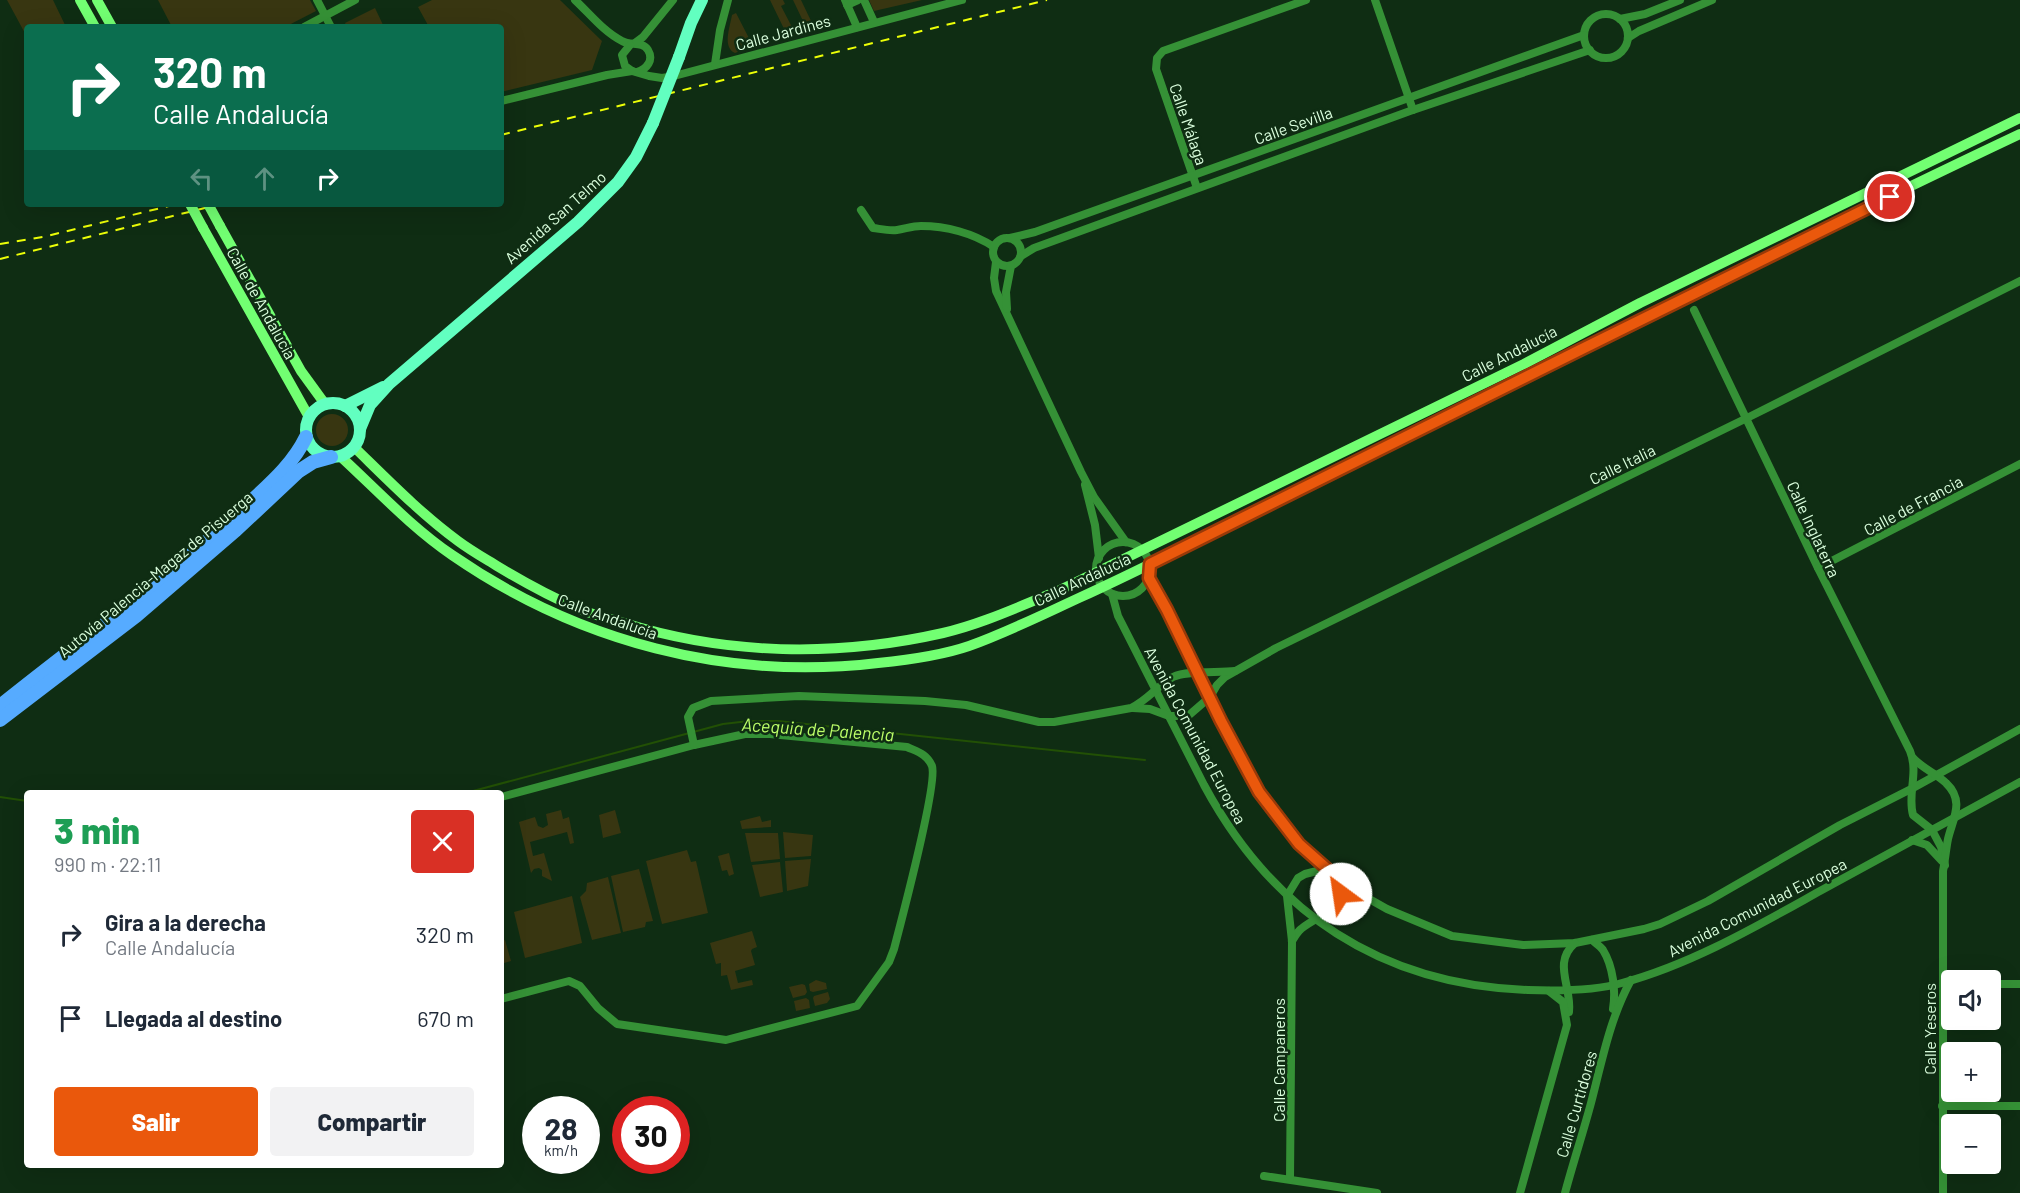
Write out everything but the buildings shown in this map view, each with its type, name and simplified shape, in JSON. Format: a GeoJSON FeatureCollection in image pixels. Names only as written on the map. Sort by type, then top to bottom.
{"type":"FeatureCollection","features":[{"type":"Feature","properties":{"kind":"highway","name":"Autovía Palencia-Magaz de Pisuerga"},"geometry":{"type":"LineString","coordinates":[[0,706],[167,575],[230,521],[297,455],[306,437]]}},
{"type":"Feature","properties":{"kind":"highway","name":"Autovía Palencia-Magaz de Pisuerga"},"geometry":{"type":"LineString","coordinates":[[0,720],[136,616],[236,530],[299,471],[313,462],[336,457]]}},
{"type":"Feature","properties":{"kind":"highway"},"geometry":{"type":"LineString","coordinates":[[249,490],[263,481],[276,477]]}},
{"type":"Feature","properties":{"kind":"main road"},"geometry":{"type":"LineString","coordinates":[[80,0],[92,24]]}},
{"type":"Feature","properties":{"kind":"main road"},"geometry":{"type":"LineString","coordinates":[[97,0],[110,24]]}},
{"type":"Feature","properties":{"kind":"main road","name":"Avenida San Telmo"},"geometry":{"type":"LineString","coordinates":[[360,429],[370,405],[389,384],[578,222],[618,182],[636,157],[653,123],[702,0]]}},
{"type":"Feature","properties":{"kind":"main road","name":"Calle Andalucía"},"geometry":{"type":"LineString","coordinates":[[354,447],[413,506],[460,543],[521,581],[578,609],[645,629],[708,643],[778,650],[843,648],[944,632],[994,616],[1058,591],[2020,118]]}},
{"type":"Feature","properties":{"kind":"main road","name":"Calle Andalucía"},"geometry":{"type":"LineString","coordinates":[[336,457],[450,554],[484,575],[564,617],[628,642],[671,654],[771,668],[849,667],[913,659],[974,644],[1103,587],[2020,134]]}},
{"type":"Feature","properties":{"kind":"main road","name":"Calle de Andalucía"},"geometry":{"type":"LineString","coordinates":[[192,207],[309,417]]}},
{"type":"Feature","properties":{"kind":"main road","name":"Calle de Andalucía"},"geometry":{"type":"LineString","coordinates":[[210,207],[301,371],[325,404]]}},
{"type":"Feature","properties":{"kind":"main road","name":"Avenida San Telmo"},"geometry":{"type":"LineString","coordinates":[[345,406],[389,384]]}},
{"type":"Feature","properties":{"kind":"main road"},"geometry":{"type":"LineString","coordinates":[[325,404],[345,406],[356,416],[360,429],[354,447],[336,457],[315,451],[306,437],[306,427],[313,411],[325,404]]}},
{"type":"Feature","properties":{"kind":"street"},"geometry":{"type":"LineString","coordinates":[[310,24],[354,0]]}},
{"type":"Feature","properties":{"kind":"street"},"geometry":{"type":"LineString","coordinates":[[575,0],[611,35],[625,66],[635,72],[662,78]]}},
{"type":"Feature","properties":{"kind":"street"},"geometry":{"type":"LineString","coordinates":[[607,75],[619,67],[622,57],[632,44],[643,37],[673,0]]}},
{"type":"Feature","properties":{"kind":"street"},"geometry":{"type":"LineString","coordinates":[[715,64],[720,30],[728,0]]}},
{"type":"Feature","properties":{"kind":"street"},"geometry":{"type":"LineString","coordinates":[[857,27],[846,3],[858,0]]}},
{"type":"Feature","properties":{"kind":"street"},"geometry":{"type":"LineString","coordinates":[[864,0],[874,22]]}},
{"type":"Feature","properties":{"kind":"street"},"geometry":{"type":"LineString","coordinates":[[928,8],[934,0]]}},
{"type":"Feature","properties":{"kind":"street","name":"Calle Jardines"},"geometry":{"type":"LineString","coordinates":[[662,78],[959,0]]}},
{"type":"Feature","properties":{"kind":"street","name":"Calle Málaga"},"geometry":{"type":"LineString","coordinates":[[1197,188],[1156,69],[1157,58],[1163,51],[1306,0]]}},
{"type":"Feature","properties":{"kind":"street"},"geometry":{"type":"LineString","coordinates":[[1375,0],[1413,110]]}},
{"type":"Feature","properties":{"kind":"street"},"geometry":{"type":"LineString","coordinates":[[1620,19],[1646,14],[1680,0]]}},
{"type":"Feature","properties":{"kind":"street"},"geometry":{"type":"LineString","coordinates":[[1629,38],[1627,27],[1620,19],[1610,14],[1598,15],[1587,24],[1584,35],[1590,50],[1598,56],[1611,57],[1623,50],[1629,38],[1639,31],[1712,0]]}},
{"type":"Feature","properties":{"kind":"street"},"geometry":{"type":"LineString","coordinates":[[319,1],[330,24]]}},
{"type":"Feature","properties":{"kind":"street"},"geometry":{"type":"LineString","coordinates":[[611,35],[632,44],[640,44],[647,49],[650,61],[662,78]]}},
{"type":"Feature","properties":{"kind":"street","name":"Calle Sevilla"},"geometry":{"type":"LineString","coordinates":[[1010,238],[1035,232],[1584,35]]}},
{"type":"Feature","properties":{"kind":"street","name":"Calle Sevilla"},"geometry":{"type":"LineString","coordinates":[[1021,256],[1034,248],[1197,188],[1413,110],[1590,50]]}},
{"type":"Feature","properties":{"kind":"street"},"geometry":{"type":"LineString","coordinates":[[504,100],[607,75],[635,72],[645,68],[650,61]]}},
{"type":"Feature","properties":{"kind":"street"},"geometry":{"type":"LineString","coordinates":[[861,210],[873,228],[898,230],[923,226],[954,230],[980,238],[994,247]]}},
{"type":"Feature","properties":{"kind":"street"},"geometry":{"type":"LineString","coordinates":[[1010,238],[1020,246],[1021,256],[1018,262],[1011,266],[1002,266],[993,256],[994,247],[1000,240],[1010,238]]}},
{"type":"Feature","properties":{"kind":"street"},"geometry":{"type":"LineString","coordinates":[[996,262],[994,278],[996,291],[1081,472],[1094,497],[1126,542],[1142,550],[1150,564],[1149,578],[1145,586],[1136,593],[1124,597],[1112,594],[1103,587],[1096,572],[1099,558],[1095,525],[1081,472]]}},
{"type":"Feature","properties":{"kind":"street"},"geometry":{"type":"LineString","coordinates":[[1008,317],[1006,292],[1011,266]]}},
{"type":"Feature","properties":{"kind":"street","name":"Calle Italia"},"geometry":{"type":"LineString","coordinates":[[1210,698],[1217,685],[1235,671],[1276,648],[1747,418],[2020,281]]}},
{"type":"Feature","properties":{"kind":"street","name":"Calle Inglaterra"},"geometry":{"type":"LineString","coordinates":[[1694,310],[1818,568],[1913,758]]}},
{"type":"Feature","properties":{"kind":"street","name":"Calle de Francia"},"geometry":{"type":"LineString","coordinates":[[1818,568],[2020,465]]}},
{"type":"Feature","properties":{"kind":"street"},"geometry":{"type":"LineString","coordinates":[[1099,558],[1108,547],[1126,542]]}},
{"type":"Feature","properties":{"kind":"street","name":"Avenida Comunidad Europea"},"geometry":{"type":"LineString","coordinates":[[1149,578],[1259,792],[1299,844],[1342,882],[1387,909],[1452,936],[1523,945],[1575,943],[1660,924],[1708,901],[1840,825],[1936,776],[2020,729]]}},
{"type":"Feature","properties":{"kind":"street","name":"Avenida Comunidad Europea"},"geometry":{"type":"LineString","coordinates":[[1112,594],[1118,616],[1204,785],[1226,823],[1251,858],[1287,896],[1316,921],[1375,955],[1441,979],[1507,989],[1568,990],[1631,980],[1681,963],[1792,906],[2020,782]]}},
{"type":"Feature","properties":{"kind":"street","name":"Calle Italia"},"geometry":{"type":"LineString","coordinates":[[1198,672],[1235,671]]}},
{"type":"Feature","properties":{"kind":"street"},"geometry":{"type":"LineString","coordinates":[[693,742],[688,717],[693,708],[711,701],[799,696],[925,701],[980,706],[1039,722],[1054,722],[1131,708],[1142,703],[1171,678],[1180,674],[1198,672]]}},
{"type":"Feature","properties":{"kind":"street"},"geometry":{"type":"LineString","coordinates":[[1131,708],[1150,710],[1169,716],[1188,716],[1210,698]]}},
{"type":"Feature","properties":{"kind":"street"},"geometry":{"type":"LineString","coordinates":[[504,795],[693,742],[745,735],[770,734],[907,747],[925,755],[933,767],[933,777],[894,949],[889,962],[857,1005],[726,1040],[617,1023],[598,1008],[580,986],[569,981],[504,998]]}},
{"type":"Feature","properties":{"kind":"street"},"geometry":{"type":"LineString","coordinates":[[1913,758],[1924,770],[1945,781],[1956,796],[1958,804],[1956,817]]}},
{"type":"Feature","properties":{"kind":"street"},"geometry":{"type":"LineString","coordinates":[[1913,758],[1911,802],[1913,815],[1932,830],[1941,847],[1945,865]]}},
{"type":"Feature","properties":{"kind":"street","name":"Calle Yeseros"},"geometry":{"type":"LineString","coordinates":[[1947,970],[1945,865],[1948,842],[1956,817]]}},
{"type":"Feature","properties":{"kind":"street"},"geometry":{"type":"LineString","coordinates":[[1912,840],[1927,845],[1945,865]]}},
{"type":"Feature","properties":{"kind":"street"},"geometry":{"type":"LineString","coordinates":[[1287,896],[1298,879],[1305,874],[1325,869]]}},
{"type":"Feature","properties":{"kind":"street"},"geometry":{"type":"LineString","coordinates":[[1292,941],[1300,930],[1328,913],[1338,903],[1342,882]]}},
{"type":"Feature","properties":{"kind":"street","name":"Calle Campaneros"},"geometry":{"type":"LineString","coordinates":[[1287,896],[1292,941],[1290,1179]]}},
{"type":"Feature","properties":{"kind":"street","name":"Calle Curtidores"},"geometry":{"type":"LineString","coordinates":[[1592,940],[1603,950],[1613,984],[1615,999],[1612,1023]]}},
{"type":"Feature","properties":{"kind":"street","name":"Calle Curtidores"},"geometry":{"type":"LineString","coordinates":[[1520,1193],[1567,1025],[1569,1006],[1564,959],[1567,950],[1575,943]]}},
{"type":"Feature","properties":{"kind":"street","name":"Calle Curtidores"},"geometry":{"type":"LineString","coordinates":[[1565,1193],[1612,1023],[1620,1000],[1631,980]]}},
{"type":"Feature","properties":{"kind":"street"},"geometry":{"type":"LineString","coordinates":[[2001,984],[2020,984]]}},
{"type":"Feature","properties":{"kind":"street"},"geometry":{"type":"LineString","coordinates":[[1549,991],[1563,1002],[1567,1025]]}},
{"type":"Feature","properties":{"kind":"street","name":"Calle Yeseros"},"geometry":{"type":"LineString","coordinates":[[1943,1193],[1942,1107],[1945,1030]]}},
{"type":"Feature","properties":{"kind":"street"},"geometry":{"type":"LineString","coordinates":[[1942,1107],[2020,1106]]}},
{"type":"Feature","properties":{"kind":"street"},"geometry":{"type":"LineString","coordinates":[[1264,1176],[1377,1193]]}},
{"type":"Feature","properties":{"kind":"shaded area"},"geometry":{"type":"Polygon","coordinates":[[[7,0],[53,0],[65,24],[24,24],[24,31],[7,0]]]}},
{"type":"Feature","properties":{"kind":"shaded area"},"geometry":{"type":"Polygon","coordinates":[[[158,0],[310,0],[316,11],[291,24],[170,24],[158,0]]]}},
{"type":"Feature","properties":{"kind":"shaded area"},"geometry":{"type":"Polygon","coordinates":[[[432,0],[560,0],[602,41],[592,70],[504,91],[504,24],[427,24],[418,7],[432,0]]]}},
{"type":"Feature","properties":{"kind":"shaded area"},"geometry":{"type":"Polygon","coordinates":[[[770,0],[783,0],[785,4],[781,6],[793,29],[798,28],[801,34],[788,37],[770,0]]]}},
{"type":"Feature","properties":{"kind":"shaded area"},"geometry":{"type":"Polygon","coordinates":[[[793,0],[801,0],[813,25],[802,29],[799,23],[803,21],[793,0]]]}},
{"type":"Feature","properties":{"kind":"shaded area"},"geometry":{"type":"Polygon","coordinates":[[[869,0],[922,0],[874,11],[869,0]]]}},
{"type":"Feature","properties":{"kind":"shaded area"},"geometry":{"type":"Polygon","coordinates":[[[375,8],[383,24],[346,24],[375,8]]]}},
{"type":"Feature","properties":{"kind":"shaded area"},"geometry":{"type":"Polygon","coordinates":[[[736,13],[753,46],[735,53],[729,46],[728,36],[732,15],[736,13]]]}},
{"type":"Feature","properties":{"kind":"shaded area"},"geometry":{"type":"Polygon","coordinates":[[[332,414],[343,419],[348,430],[343,441],[332,446],[321,441],[316,430],[321,419],[332,414]]]}},
{"type":"Feature","properties":{"kind":"shaded area"},"geometry":{"type":"Polygon","coordinates":[[[561,810],[563,819],[569,817],[574,843],[570,844],[567,832],[530,842],[533,856],[544,853],[552,881],[542,876],[542,870],[539,868],[534,869],[531,873],[519,822],[535,817],[538,826],[543,828],[548,825],[546,814],[561,810]]]}},
{"type":"Feature","properties":{"kind":"shaded area"},"geometry":{"type":"Polygon","coordinates":[[[615,810],[621,833],[603,838],[599,815],[615,810]]]}},
{"type":"Feature","properties":{"kind":"shaded area"},"geometry":{"type":"Polygon","coordinates":[[[760,816],[762,822],[771,820],[771,827],[742,829],[740,821],[760,816]]]}},
{"type":"Feature","properties":{"kind":"shaded area"},"geometry":{"type":"Polygon","coordinates":[[[783,832],[813,835],[811,856],[785,858],[783,832]]]}},
{"type":"Feature","properties":{"kind":"shaded area"},"geometry":{"type":"Polygon","coordinates":[[[745,833],[778,833],[780,859],[751,862],[745,833]]]}},
{"type":"Feature","properties":{"kind":"shaded area"},"geometry":{"type":"Polygon","coordinates":[[[687,850],[691,862],[696,861],[708,913],[662,924],[646,861],[687,850]]]}},
{"type":"Feature","properties":{"kind":"shaded area"},"geometry":{"type":"Polygon","coordinates":[[[729,853],[734,874],[729,876],[727,870],[722,871],[718,856],[729,853]]]}},
{"type":"Feature","properties":{"kind":"shaded area"},"geometry":{"type":"Polygon","coordinates":[[[811,859],[808,886],[787,891],[785,861],[811,859]]]}},
{"type":"Feature","properties":{"kind":"shaded area"},"geometry":{"type":"Polygon","coordinates":[[[780,862],[783,892],[760,897],[752,865],[780,862]]]}},
{"type":"Feature","properties":{"kind":"shaded area"},"geometry":{"type":"Polygon","coordinates":[[[639,869],[653,921],[646,922],[645,927],[623,932],[611,876],[639,869]]]}},
{"type":"Feature","properties":{"kind":"shaded area"},"geometry":{"type":"Polygon","coordinates":[[[608,877],[621,933],[592,940],[580,897],[586,891],[587,883],[608,877]]]}},
{"type":"Feature","properties":{"kind":"shaded area"},"geometry":{"type":"Polygon","coordinates":[[[572,896],[582,943],[525,958],[514,912],[572,896]]]}},
{"type":"Feature","properties":{"kind":"shaded area"},"geometry":{"type":"Polygon","coordinates":[[[752,931],[757,947],[751,951],[755,965],[735,971],[738,983],[752,980],[753,985],[731,990],[727,975],[721,976],[721,963],[716,964],[710,943],[752,931]]]}},
{"type":"Feature","properties":{"kind":"shaded area"},"geometry":{"type":"Polygon","coordinates":[[[504,940],[511,961],[504,963],[504,940]]]}},
{"type":"Feature","properties":{"kind":"shaded area"},"geometry":{"type":"Polygon","coordinates":[[[816,980],[826,983],[827,989],[810,991],[809,984],[816,980]]]}},
{"type":"Feature","properties":{"kind":"shaded area"},"geometry":{"type":"Polygon","coordinates":[[[805,985],[807,992],[805,995],[793,998],[789,987],[805,985]]]}},
{"type":"Feature","properties":{"kind":"shaded area"},"geometry":{"type":"Polygon","coordinates":[[[828,992],[830,999],[827,1003],[815,1006],[814,996],[828,992]]]}},
{"type":"Feature","properties":{"kind":"shaded area"},"geometry":{"type":"Polygon","coordinates":[[[806,998],[809,1000],[810,1008],[796,1011],[794,1001],[806,998]]]}},
{"type":"Feature","properties":{"kind":"waterway","name":"Acequia de Palencia"},"geometry":{"type":"LineString","coordinates":[[477,790],[723,724],[749,721],[778,721],[1145,760]]}},
{"type":"Feature","properties":{"kind":"waterway","name":"Acequia de Palencia"},"geometry":{"type":"LineString","coordinates":[[0,797],[24,801]]}},
{"type":"Feature","properties":{"kind":"railway"},"geometry":{"type":"LineString","coordinates":[[504,134],[1047,0]]}},
{"type":"Feature","properties":{"kind":"railway"},"geometry":{"type":"LineString","coordinates":[[0,244],[43,237],[165,207]]}},
{"type":"Feature","properties":{"kind":"railway"},"geometry":{"type":"LineString","coordinates":[[0,259],[209,207]]}},
{"type":"Feature","properties":{"kind":"route"},"geometry":{"type":"LineString","coordinates":[[1341,894],[1342,882],[1299,844],[1259,792],[1149,578],[1150,564],[1890,197]]}}]}
